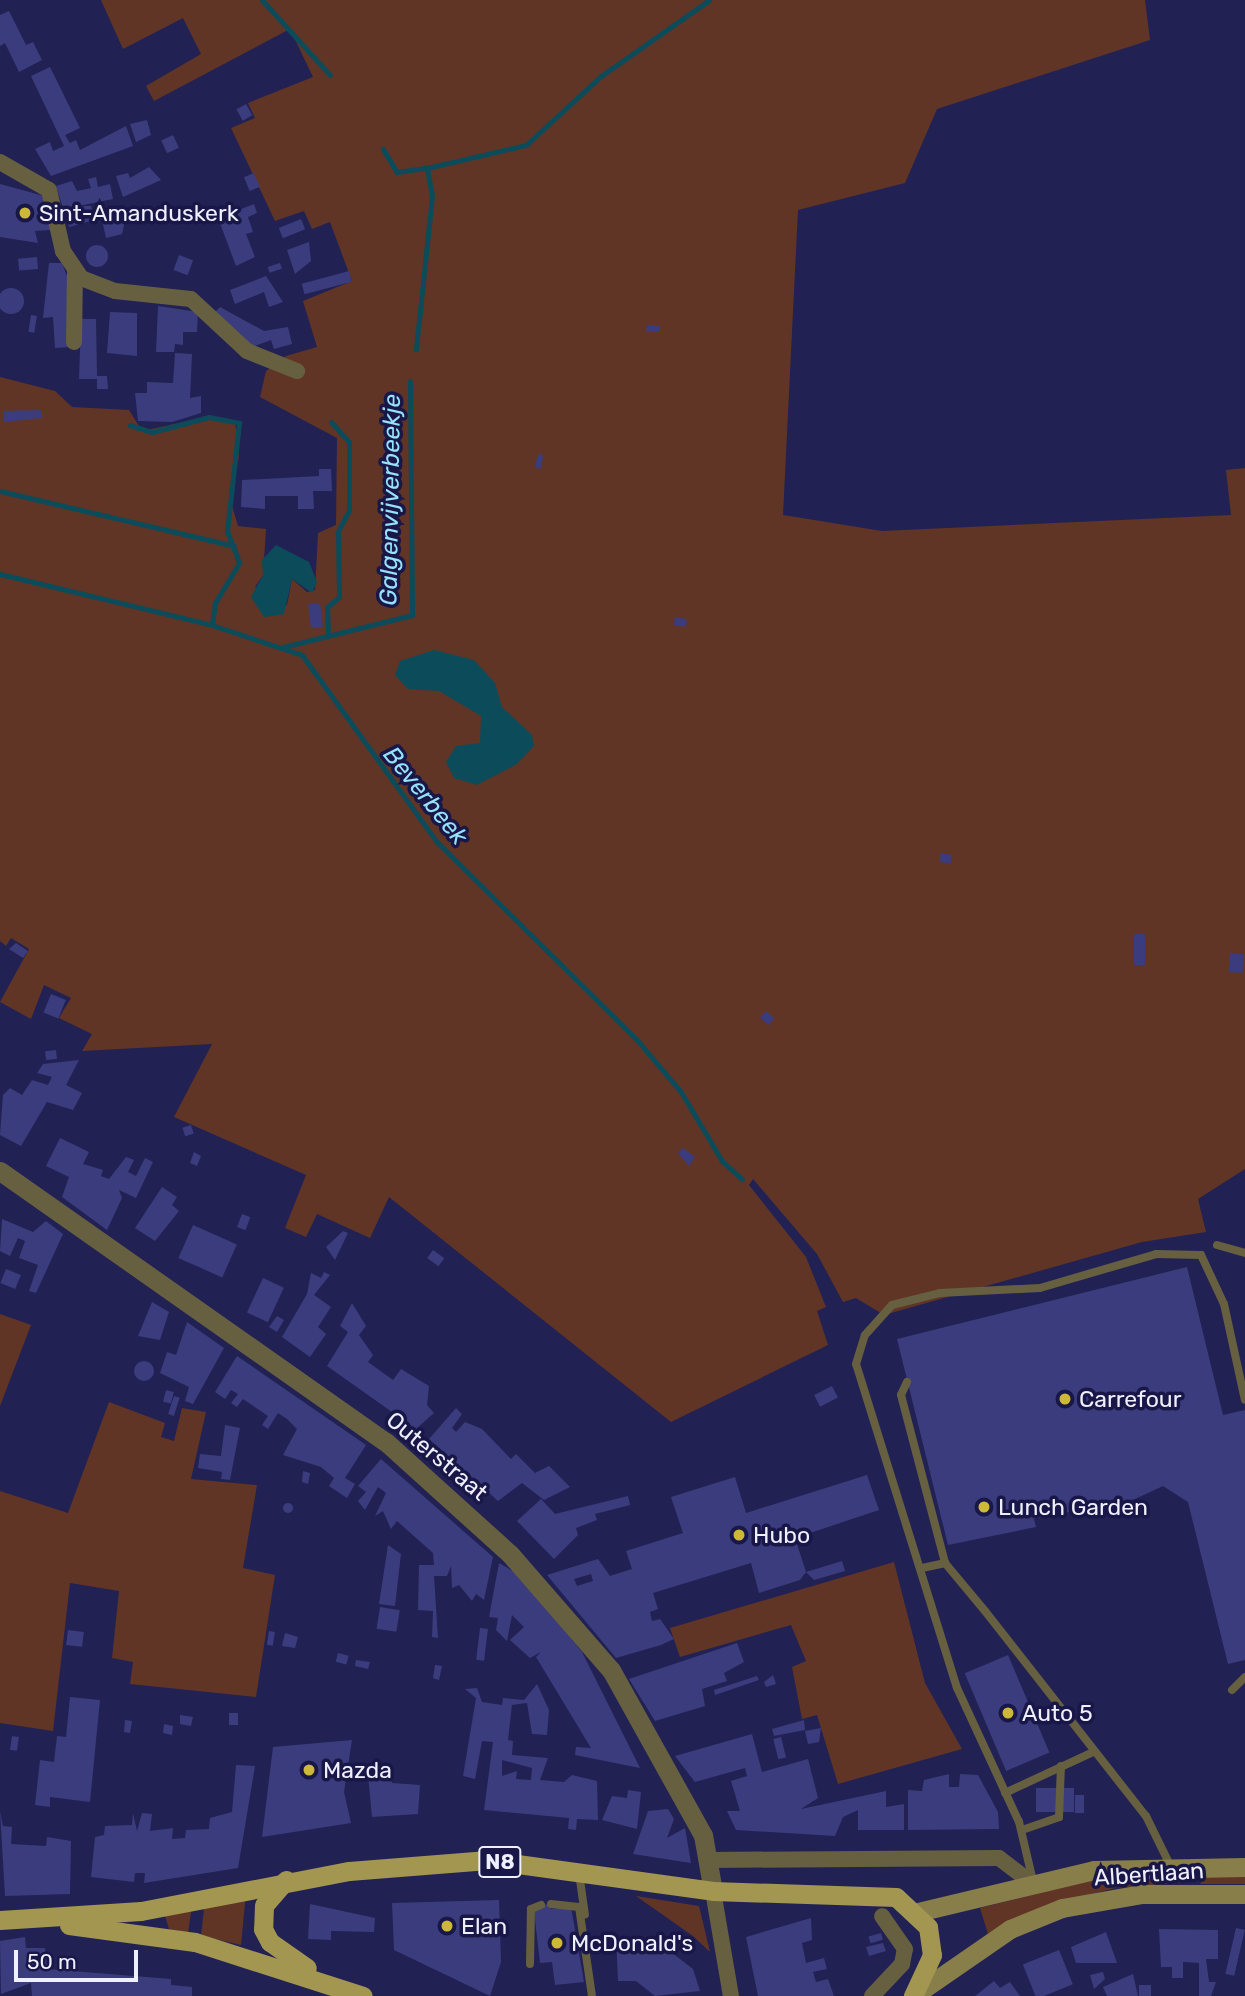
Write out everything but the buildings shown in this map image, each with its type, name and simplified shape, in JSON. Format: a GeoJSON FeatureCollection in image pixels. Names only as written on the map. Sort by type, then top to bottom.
{"type":"FeatureCollection","features":[{"type":"Feature","properties":{"kind":"main road","name":"N8"},"geometry":{"type":"LineString","coordinates":[[0,1920],[141,1911],[286,1880],[446,1860],[579,1872],[713,1891],[896,1897],[918,1912]]}},
{"type":"Feature","properties":{"kind":"main road","name":"Albertlaan"},"geometry":{"type":"LineString","coordinates":[[913,1996],[932,1955],[918,1912],[1094,1870],[1245,1867]]}},
{"type":"Feature","properties":{"kind":"main road"},"geometry":{"type":"LineString","coordinates":[[286,1880],[264,1905],[263,1929],[270,1942],[321,1978]]}},
{"type":"Feature","properties":{"kind":"main road","name":"Albertlaan"},"geometry":{"type":"LineString","coordinates":[[913,1996],[1010,1929],[1062,1908],[1141,1894],[1245,1894]]}},
{"type":"Feature","properties":{"kind":"main road","name":"N8"},"geometry":{"type":"LineString","coordinates":[[30,1920],[195,1942],[321,1978],[363,1996]]}},
{"type":"Feature","properties":{"kind":"street"},"geometry":{"type":"LineString","coordinates":[[0,162],[49,190],[75,274],[74,342]]}},
{"type":"Feature","properties":{"kind":"street"},"geometry":{"type":"LineString","coordinates":[[75,274],[115,291],[191,299],[247,351],[297,371]]}},
{"type":"Feature","properties":{"kind":"street","name":"Outerstraat"},"geometry":{"type":"LineString","coordinates":[[0,1171],[386,1442],[510,1553],[611,1670],[687,1804],[709,1860],[713,1891]]}},
{"type":"Feature","properties":{"kind":"street"},"geometry":{"type":"LineString","coordinates":[[709,1860],[999,1858],[1033,1884]]}},
{"type":"Feature","properties":{"kind":"street"},"geometry":{"type":"LineString","coordinates":[[713,1891],[731,1996]]}},
{"type":"Feature","properties":{"kind":"street"},"geometry":{"type":"LineString","coordinates":[[872,1996],[902,1964],[905,1949],[882,1916]]}},
{"type":"Feature","properties":{"kind":"lane"},"geometry":{"type":"LineString","coordinates":[[1217,1245],[1245,1253]]}},
{"type":"Feature","properties":{"kind":"lane"},"geometry":{"type":"LineString","coordinates":[[1033,1884],[1022,1830],[957,1688],[922,1568],[856,1364],[865,1335],[892,1305],[940,1293],[1040,1288],[1156,1254],[1201,1255],[1224,1304],[1245,1400]]}},
{"type":"Feature","properties":{"kind":"lane"},"geometry":{"type":"LineString","coordinates":[[907,1382],[901,1395],[945,1563],[1146,1816],[1171,1867]]}},
{"type":"Feature","properties":{"kind":"lane"},"geometry":{"type":"LineString","coordinates":[[922,1568],[945,1563]]}},
{"type":"Feature","properties":{"kind":"lane"},"geometry":{"type":"LineString","coordinates":[[1232,1690],[1245,1677]]}},
{"type":"Feature","properties":{"kind":"lane"},"geometry":{"type":"LineString","coordinates":[[1005,1793],[1093,1752]]}},
{"type":"Feature","properties":{"kind":"lane"},"geometry":{"type":"LineString","coordinates":[[1022,1830],[1059,1817],[1061,1766]]}},
{"type":"Feature","properties":{"kind":"lane"},"geometry":{"type":"LineString","coordinates":[[579,1872],[592,1996]]}},
{"type":"Feature","properties":{"kind":"lane"},"geometry":{"type":"LineString","coordinates":[[530,1964],[531,1909],[546,1904],[573,1903],[584,1921]]}},
{"type":"Feature","properties":{"kind":"shaded area"},"geometry":{"type":"Polygon","coordinates":[[[101,0],[1145,0],[1150,40],[937,109],[905,183],[798,210],[783,515],[882,531],[1231,515],[1226,470],[1245,468],[1245,1169],[1198,1199],[1206,1232],[1142,1242],[884,1315],[856,1298],[843,1302],[817,1254],[753,1179],[749,1185],[806,1257],[826,1307],[817,1311],[828,1345],[671,1422],[389,1197],[370,1238],[317,1214],[306,1237],[285,1228],[306,1175],[174,1117],[212,1044],[82,1051],[92,1034],[59,1018],[71,998],[44,985],[31,1019],[0,1002],[29,949],[11,938],[6,946],[0,941],[0,377],[55,391],[72,407],[129,410],[142,431],[202,418],[235,421],[239,456],[231,502],[238,526],[266,529],[263,575],[255,587],[287,605],[292,579],[307,592],[315,590],[318,533],[336,525],[337,438],[260,397],[266,371],[286,356],[317,347],[303,301],[352,281],[330,222],[312,229],[304,211],[275,221],[231,128],[255,118],[248,103],[313,77],[290,29],[154,101],[146,86],[201,54],[183,18],[123,49],[101,0]]]}},
{"type":"Feature","properties":{"kind":"shaded area"},"geometry":{"type":"Polygon","coordinates":[[[0,1314],[31,1325],[0,1406],[0,1314]]]}},
{"type":"Feature","properties":{"kind":"shaded area"},"geometry":{"type":"Polygon","coordinates":[[[109,1402],[165,1423],[161,1437],[174,1441],[182,1408],[206,1412],[191,1479],[257,1485],[243,1568],[275,1575],[256,1697],[130,1684],[133,1662],[112,1658],[119,1591],[70,1583],[53,1731],[0,1723],[0,1491],[68,1513],[109,1402]]]}},
{"type":"Feature","properties":{"kind":"shaded area"},"geometry":{"type":"Polygon","coordinates":[[[894,1562],[925,1683],[962,1749],[838,1784],[817,1715],[802,1719],[792,1667],[806,1661],[791,1625],[680,1657],[670,1628],[894,1562]]]}},
{"type":"Feature","properties":{"kind":"shaded area"},"geometry":{"type":"Polygon","coordinates":[[[1208,1873],[1245,1873],[1245,1884],[1200,1884],[1208,1873]]]}},
{"type":"Feature","properties":{"kind":"shaded area"},"geometry":{"type":"Polygon","coordinates":[[[1191,1876],[1191,1882],[1115,1888],[1061,1902],[988,1934],[980,1908],[1103,1877],[1191,1876]]]}},
{"type":"Feature","properties":{"kind":"shaded area"},"geometry":{"type":"Polygon","coordinates":[[[246,1893],[241,1945],[201,1936],[205,1900],[246,1893]]]}},
{"type":"Feature","properties":{"kind":"shaded area"},"geometry":{"type":"Polygon","coordinates":[[[636,1896],[699,1906],[710,1952],[693,1936],[636,1896]]]}},
{"type":"Feature","properties":{"kind":"shaded area"},"geometry":{"type":"Polygon","coordinates":[[[192,1905],[188,1933],[169,1929],[165,1916],[192,1905]]]}},
{"type":"Feature","properties":{"kind":"water"},"geometry":{"type":"Polygon","coordinates":[[[276,545],[309,562],[317,582],[312,593],[292,579],[284,614],[264,617],[251,597],[263,575],[262,560],[276,545]]]}},
{"type":"Feature","properties":{"kind":"water"},"geometry":{"type":"Polygon","coordinates":[[[434,650],[474,660],[495,683],[502,707],[532,735],[534,746],[517,764],[477,785],[454,778],[446,762],[456,746],[480,743],[481,716],[439,691],[408,689],[395,675],[400,661],[434,650]]]}},
{"type":"Feature","properties":{"kind":"waterway","name":"Galgenvijverbeekje"},"geometry":{"type":"LineString","coordinates":[[262,0],[330,75]]}},
{"type":"Feature","properties":{"kind":"waterway"},"geometry":{"type":"LineString","coordinates":[[427,168],[526,145],[601,76],[709,0]]}},
{"type":"Feature","properties":{"kind":"waterway","name":"Galgenvijverbeekje"},"geometry":{"type":"LineString","coordinates":[[383,149],[397,172],[427,168],[432,196],[416,349]]}},
{"type":"Feature","properties":{"kind":"waterway","name":"Galgenvijverbeekje"},"geometry":{"type":"LineString","coordinates":[[283,647],[412,615],[410,381]]}},
{"type":"Feature","properties":{"kind":"waterway"},"geometry":{"type":"LineString","coordinates":[[130,425],[152,432],[209,417],[239,423],[227,531],[239,563],[215,603],[212,625]]}},
{"type":"Feature","properties":{"kind":"waterway"},"geometry":{"type":"LineString","coordinates":[[328,633],[327,607],[339,597],[338,531],[349,510],[349,442],[331,422]]}},
{"type":"Feature","properties":{"kind":"waterway"},"geometry":{"type":"LineString","coordinates":[[0,491],[234,546]]}},
{"type":"Feature","properties":{"kind":"waterway","name":"Beverbeek"},"geometry":{"type":"LineString","coordinates":[[0,574],[212,625],[302,655],[437,842],[637,1040],[681,1092],[722,1161],[742,1179]]}},
{"type":"Feature","properties":{"kind":"place","name":"Sint-Amanduskerk"},"geometry":{"type":"Point","coordinates":[25,213]}},
{"type":"Feature","properties":{"kind":"place","name":"Carrefour"},"geometry":{"type":"Point","coordinates":[1065,1399]}},
{"type":"Feature","properties":{"kind":"place","name":"Lunch Garden"},"geometry":{"type":"Point","coordinates":[984,1507]}},
{"type":"Feature","properties":{"kind":"place","name":"Hubo"},"geometry":{"type":"Point","coordinates":[739,1535]}},
{"type":"Feature","properties":{"kind":"place","name":"Auto 5"},"geometry":{"type":"Point","coordinates":[1008,1713]}},
{"type":"Feature","properties":{"kind":"place","name":"Mazda"},"geometry":{"type":"Point","coordinates":[309,1770]}},
{"type":"Feature","properties":{"kind":"place","name":"Elan"},"geometry":{"type":"Point","coordinates":[447,1926]}},
{"type":"Feature","properties":{"kind":"place","name":"McDonald's"},"geometry":{"type":"Point","coordinates":[557,1943]}}]}
